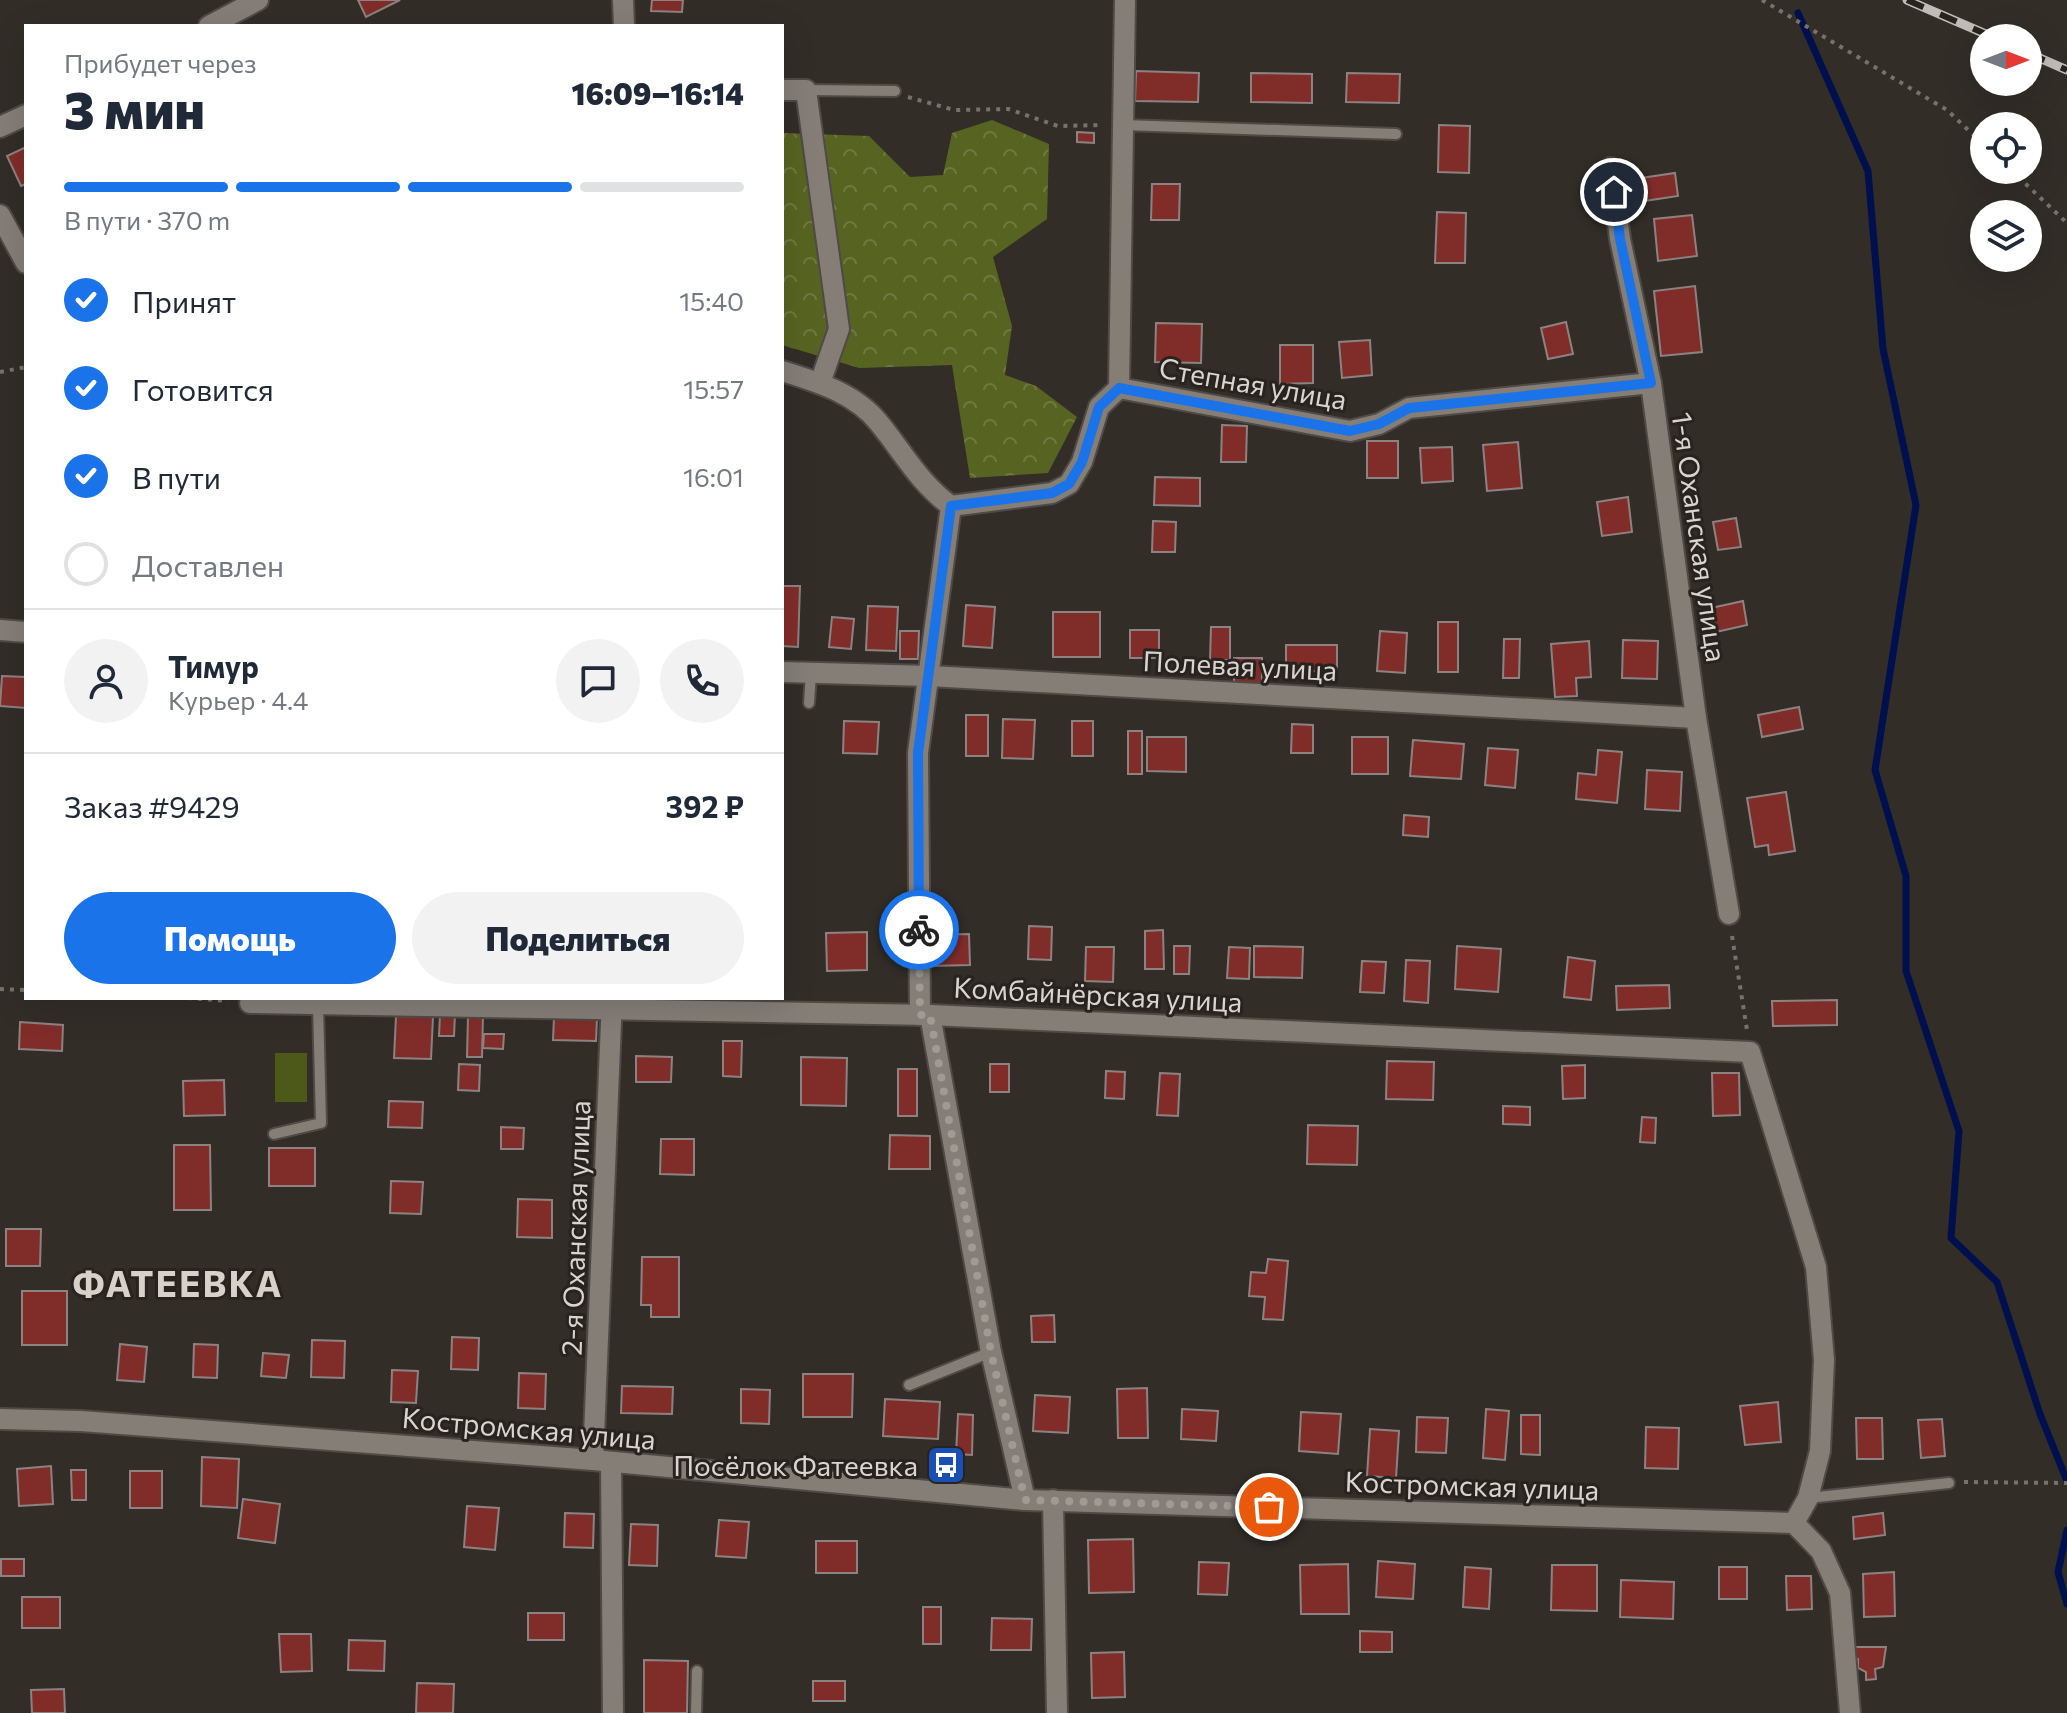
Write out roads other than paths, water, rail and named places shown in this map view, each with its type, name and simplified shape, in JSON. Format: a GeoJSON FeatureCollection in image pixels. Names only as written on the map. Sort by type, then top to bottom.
{"type":"FeatureCollection","features":[{"type":"Feature","properties":{"kind":"street"},"geometry":{"type":"LineString","coordinates":[[213,24],[258,0]]}},
{"type":"Feature","properties":{"kind":"street"},"geometry":{"type":"LineString","coordinates":[[623,0],[624,24]]}},
{"type":"Feature","properties":{"kind":"street"},"geometry":{"type":"LineString","coordinates":[[1119,388],[1125,0]]}},
{"type":"Feature","properties":{"kind":"street"},"geometry":{"type":"LineString","coordinates":[[784,90],[806,90],[839,329],[820,383]]}},
{"type":"Feature","properties":{"kind":"street"},"geometry":{"type":"LineString","coordinates":[[0,127],[24,116]]}},
{"type":"Feature","properties":{"kind":"street","name":"1-я Оханская улица"},"geometry":{"type":"LineString","coordinates":[[1611,168],[1620,239],[1651,383],[1696,718],[1729,914]]}},
{"type":"Feature","properties":{"kind":"street"},"geometry":{"type":"LineString","coordinates":[[0,215],[24,259]]}},
{"type":"Feature","properties":{"kind":"street"},"geometry":{"type":"LineString","coordinates":[[784,372],[820,383],[854,401],[877,420],[927,489],[951,506],[918,753],[925,1015],[991,1352],[1025,1500]]}},
{"type":"Feature","properties":{"kind":"street","name":"Степная улица"},"geometry":{"type":"LineString","coordinates":[[951,506],[1052,493],[1069,484],[1082,462],[1099,407],[1119,388],[1350,431],[1379,424],[1409,408],[1651,383]]}},
{"type":"Feature","properties":{"kind":"street"},"geometry":{"type":"LineString","coordinates":[[0,630],[24,632]]}},
{"type":"Feature","properties":{"kind":"street","name":"Полевая улица"},"geometry":{"type":"LineString","coordinates":[[784,672],[929,676],[1696,718]]}},
{"type":"Feature","properties":{"kind":"street","name":"Комбайнёрская улица"},"geometry":{"type":"LineString","coordinates":[[250,1000],[318,1005],[612,1002],[1750,1052],[1816,1267],[1824,1360],[1820,1451],[1808,1498]]}},
{"type":"Feature","properties":{"kind":"street","name":"2-я Оханская улица"},"geometry":{"type":"LineString","coordinates":[[612,1002],[602,1461],[613,1713]]}},
{"type":"Feature","properties":{"kind":"street","name":"Костромская улица"},"geometry":{"type":"LineString","coordinates":[[0,1419],[81,1421],[602,1461],[1025,1500],[1794,1523]]}},
{"type":"Feature","properties":{"kind":"street"},"geometry":{"type":"LineString","coordinates":[[1808,1498],[1794,1523],[1821,1551],[1840,1593],[1850,1713]]}},
{"type":"Feature","properties":{"kind":"street"},"geometry":{"type":"LineString","coordinates":[[1053,1500],[1057,1713]]}},
{"type":"Feature","properties":{"kind":"lane"},"geometry":{"type":"LineString","coordinates":[[806,90],[895,91]]}},
{"type":"Feature","properties":{"kind":"lane"},"geometry":{"type":"LineString","coordinates":[[1123,125],[1396,134]]}},
{"type":"Feature","properties":{"kind":"lane"},"geometry":{"type":"LineString","coordinates":[[809,703],[811,673]]}},
{"type":"Feature","properties":{"kind":"lane"},"geometry":{"type":"LineString","coordinates":[[274,1134],[321,1123],[318,1005]]}},
{"type":"Feature","properties":{"kind":"lane"},"geometry":{"type":"LineString","coordinates":[[909,1385],[991,1352]]}},
{"type":"Feature","properties":{"kind":"lane"},"geometry":{"type":"LineString","coordinates":[[1808,1498],[1949,1483]]}},
{"type":"Feature","properties":{"kind":"lane"},"geometry":{"type":"LineString","coordinates":[[696,1713],[697,1671]]}},
{"type":"Feature","properties":{"kind":"waterway"},"geometry":{"type":"LineString","coordinates":[[1798,13],[1868,171],[1883,349],[1916,505],[1875,770],[1906,876],[1906,971],[1959,1131],[1951,1238],[1997,1282],[2040,1414],[2067,1481]]}},
{"type":"Feature","properties":{"kind":"waterway"},"geometry":{"type":"LineString","coordinates":[[2067,1530],[2058,1572],[2067,1604]]}},
{"type":"Feature","properties":{"kind":"railway"},"geometry":{"type":"LineString","coordinates":[[1907,0],[1970,27]]}},
{"type":"Feature","properties":{"kind":"railway"},"geometry":{"type":"LineString","coordinates":[[2042,59],[2067,70]]}},
{"type":"Feature","properties":{"kind":"place","name":"Посёлок Фатеевка"},"geometry":{"type":"Point","coordinates":[946,1465]}},
{"type":"Feature","properties":{"kind":"district","name":"ФАТЕЕВКА"},"geometry":{"type":"Point","coordinates":[178,1282]}}]}
